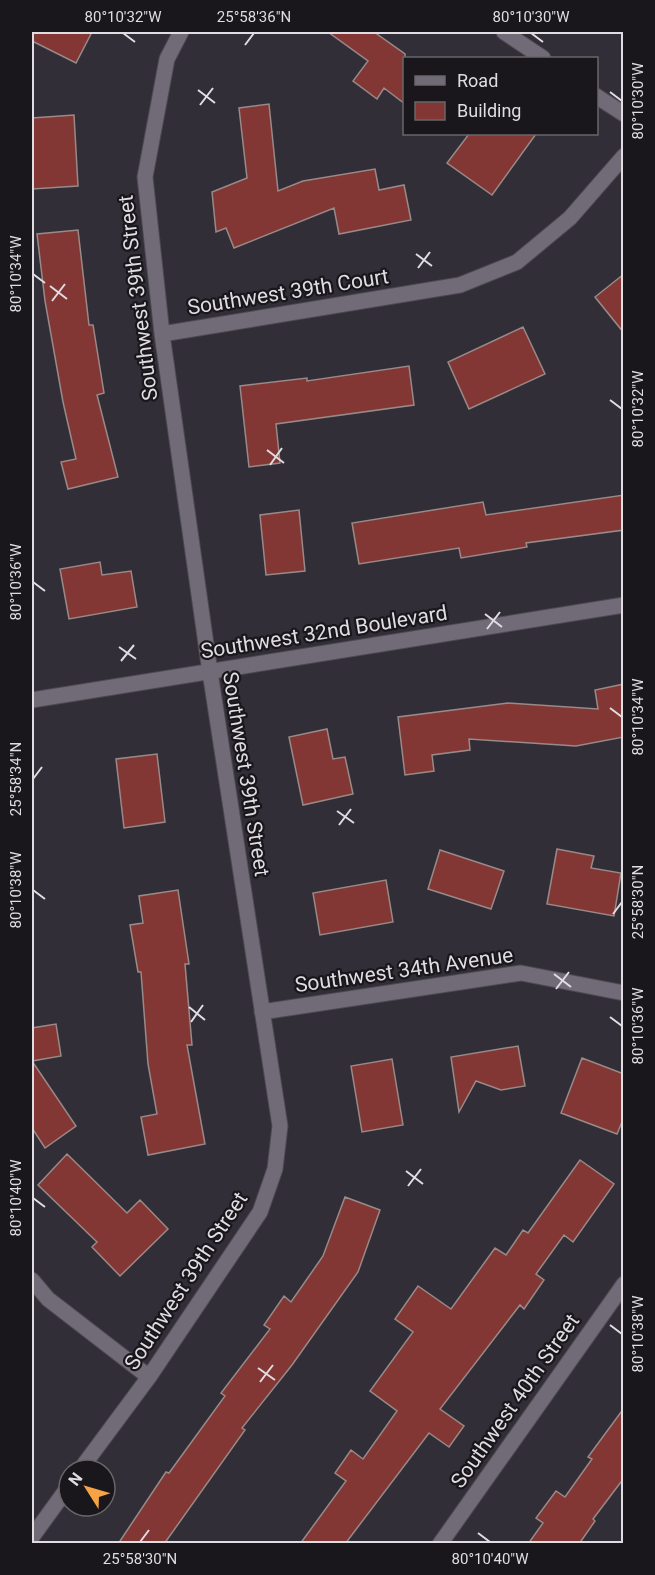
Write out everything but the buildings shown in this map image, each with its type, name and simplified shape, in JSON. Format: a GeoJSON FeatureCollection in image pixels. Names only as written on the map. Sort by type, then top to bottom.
{"type":"FeatureCollection","features":[{"type":"Feature","properties":{"kind":"street","name":"Southwest 39th Street"},"geometry":{"type":"LineString","coordinates":[[90,1458],[149,1377],[260,1212],[275,1169],[280,1126],[210,672],[162,334],[145,177],[166,59],[181,32]]}},
{"type":"Feature","properties":{"kind":"street"},"geometry":{"type":"LineString","coordinates":[[504,32],[542,57]]}},
{"type":"Feature","properties":{"kind":"street"},"geometry":{"type":"LineString","coordinates":[[598,97],[624,114]]}},
{"type":"Feature","properties":{"kind":"street","name":"Southwest 39th Court"},"geometry":{"type":"LineString","coordinates":[[162,334],[460,285],[517,262],[570,218],[624,156]]}},
{"type":"Feature","properties":{"kind":"street","name":"Southwest 32nd Boulevard"},"geometry":{"type":"LineString","coordinates":[[32,700],[624,605]]}},
{"type":"Feature","properties":{"kind":"street","name":"Southwest 34th Avenue"},"geometry":{"type":"LineString","coordinates":[[262,1012],[520,973],[624,993]]}},
{"type":"Feature","properties":{"kind":"street"},"geometry":{"type":"LineString","coordinates":[[32,1280],[48,1299],[149,1377]]}},
{"type":"Feature","properties":{"kind":"street","name":"Southwest 40th Street"},"geometry":{"type":"LineString","coordinates":[[440,1544],[624,1284]]}},
{"type":"Feature","properties":{"kind":"street"},"geometry":{"type":"LineString","coordinates":[[32,1537],[57,1503]]}}]}
